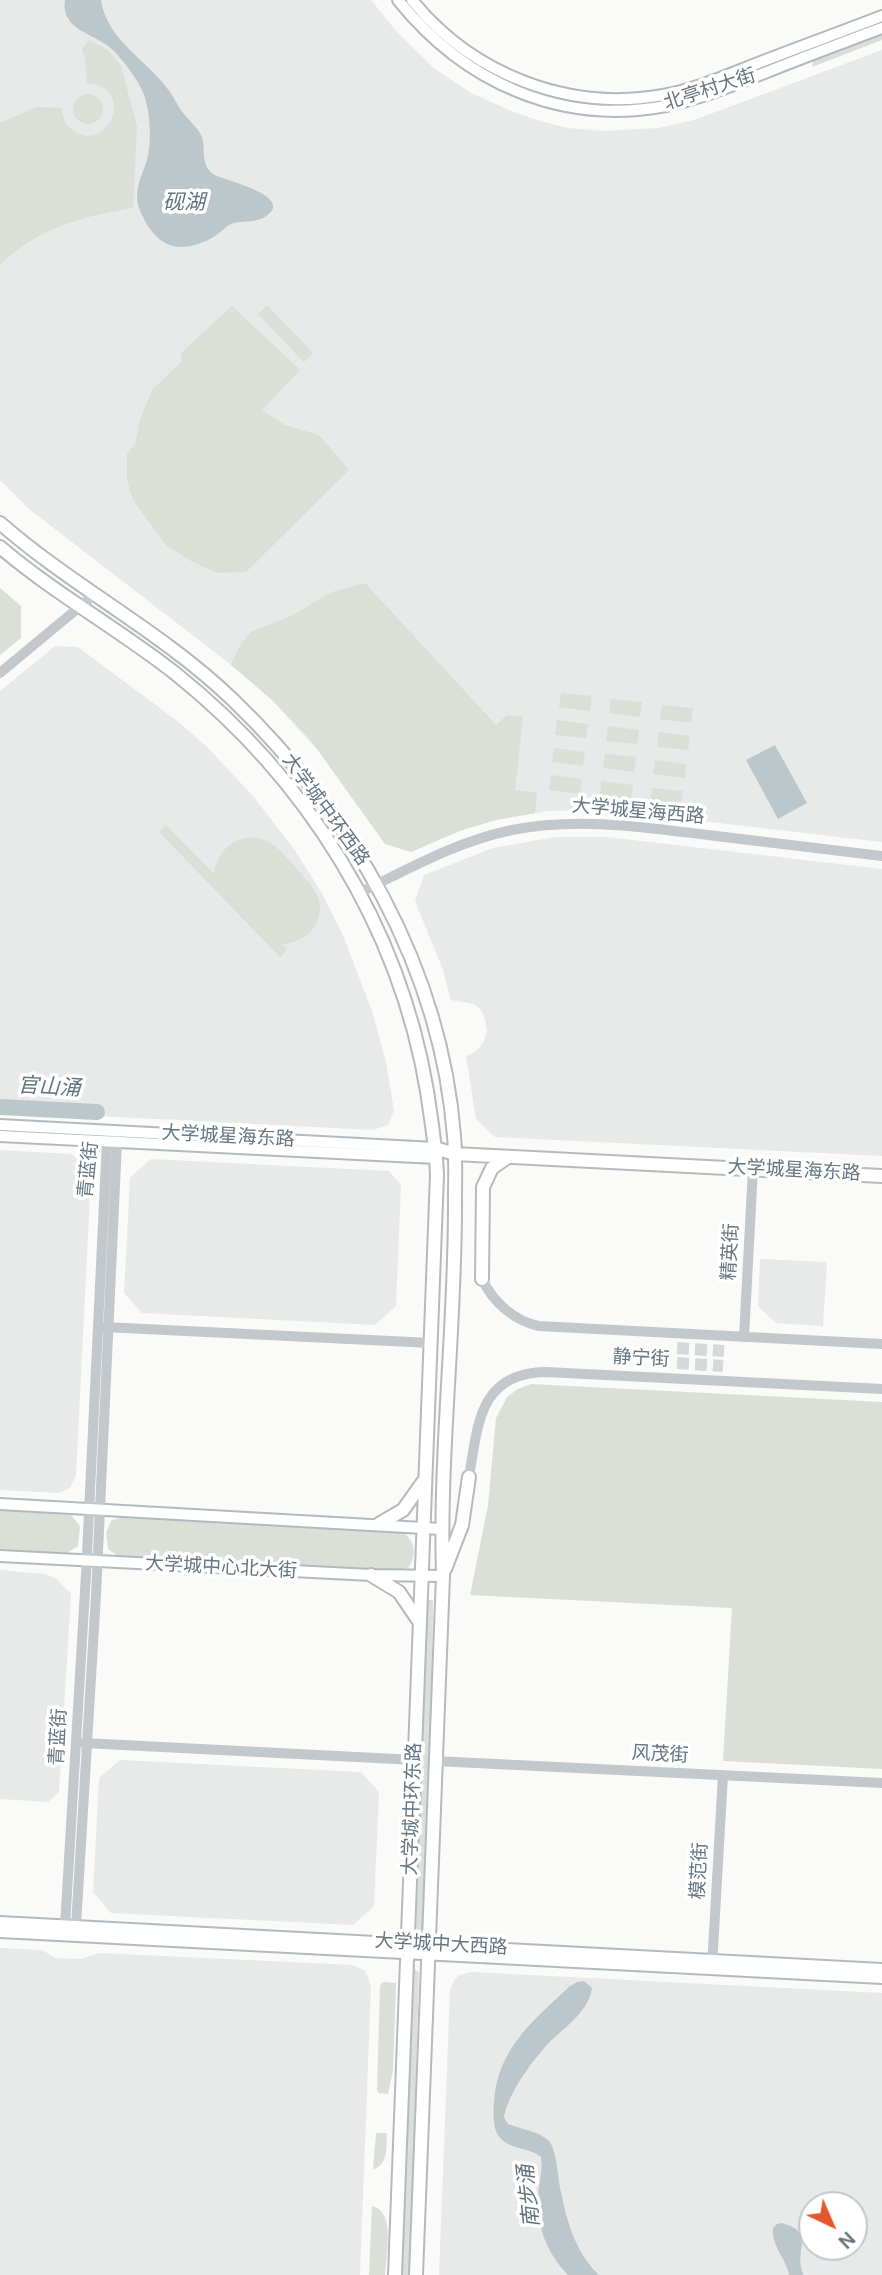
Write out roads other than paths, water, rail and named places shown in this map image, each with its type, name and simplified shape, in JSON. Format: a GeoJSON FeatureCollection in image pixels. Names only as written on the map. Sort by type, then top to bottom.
{"type":"FeatureCollection","features":[{"type":"Feature","properties":{"kind":"main road","name":"北亭村大街"},"geometry":{"type":"LineString","coordinates":[[398,0],[444,49],[483,76],[535,98],[567,106],[596,109],[652,108],[690,100],[882,28]]}},
{"type":"Feature","properties":{"kind":"main road","name":"北亭村大街"},"geometry":{"type":"LineString","coordinates":[[412,0],[451,40],[510,77],[569,95],[615,99],[651,97],[699,86],[882,16]]}},
{"type":"Feature","properties":{"kind":"main road","name":"大学城中环西路"},"geometry":{"type":"LineString","coordinates":[[0,523],[30,548],[172,648],[228,696],[278,746],[343,828],[377,884],[408,952],[433,1025],[448,1094],[455,1154],[452,1344]]}},
{"type":"Feature","properties":{"kind":"main road","name":"大学城中环西路"},"geometry":{"type":"LineString","coordinates":[[0,547],[81,607],[144,649],[216,709],[264,758],[328,839],[360,892],[387,949],[408,1007],[423,1070],[436,1153],[431,1343]]}},
{"type":"Feature","properties":{"kind":"main road"},"geometry":{"type":"LineString","coordinates":[[328,839],[343,828]]}},
{"type":"Feature","properties":{"kind":"main road","name":"大学城星海东路"},"geometry":{"type":"LineString","coordinates":[[0,1125],[112,1138]]}},
{"type":"Feature","properties":{"kind":"main road","name":"大学城星海东路"},"geometry":{"type":"LineString","coordinates":[[0,1136],[112,1138],[882,1176]]}},
{"type":"Feature","properties":{"kind":"main road"},"geometry":{"type":"LineString","coordinates":[[482,1279],[483,1187],[492,1168],[508,1157]]}},
{"type":"Feature","properties":{"kind":"main road","name":"大学城中环东路"},"geometry":{"type":"LineString","coordinates":[[395,2275],[431,1343]]}},
{"type":"Feature","properties":{"kind":"main road","name":"大学城中环东路"},"geometry":{"type":"LineString","coordinates":[[416,2275],[443,1576],[441,1529],[452,1344]]}},
{"type":"Feature","properties":{"kind":"main road"},"geometry":{"type":"LineString","coordinates":[[443,1576],[462,1525],[469,1477]]}},
{"type":"Feature","properties":{"kind":"main road"},"geometry":{"type":"LineString","coordinates":[[379,1524],[403,1510],[425,1478]]}},
{"type":"Feature","properties":{"kind":"main road"},"geometry":{"type":"LineString","coordinates":[[0,1504],[441,1529]]}},
{"type":"Feature","properties":{"kind":"main road","name":"大学城中心北大街"},"geometry":{"type":"LineString","coordinates":[[0,1556],[371,1575],[443,1576]]}},
{"type":"Feature","properties":{"kind":"main road"},"geometry":{"type":"LineString","coordinates":[[371,1575],[399,1592],[419,1625]]}},
{"type":"Feature","properties":{"kind":"main road","name":"大学城中大西路"},"geometry":{"type":"LineString","coordinates":[[0,1922],[71,1929],[712,1965],[882,1978]]}},
{"type":"Feature","properties":{"kind":"main road","name":"大学城中大西路"},"geometry":{"type":"LineString","coordinates":[[0,1932],[71,1929]]}},
{"type":"Feature","properties":{"kind":"main road","name":"大学城中大西路"},"geometry":{"type":"LineString","coordinates":[[712,1965],[882,1969]]}},
{"type":"Feature","properties":{"kind":"street"},"geometry":{"type":"LineString","coordinates":[[0,673],[95,594]]}},
{"type":"Feature","properties":{"kind":"street","name":"大学城星海西路"},"geometry":{"type":"LineString","coordinates":[[360,892],[469,842],[514,830],[563,824],[631,826],[882,856]]}},
{"type":"Feature","properties":{"kind":"street","name":"青蓝街"},"geometry":{"type":"LineString","coordinates":[[71,1929],[112,1138]]}},
{"type":"Feature","properties":{"kind":"street","name":"精英街"},"geometry":{"type":"LineString","coordinates":[[744,1337],[753,1169]]}},
{"type":"Feature","properties":{"kind":"street","name":"静宁街"},"geometry":{"type":"LineString","coordinates":[[482,1279],[503,1308],[533,1324],[882,1344]]}},
{"type":"Feature","properties":{"kind":"street"},"geometry":{"type":"LineString","coordinates":[[102,1327],[431,1343]]}},
{"type":"Feature","properties":{"kind":"street","name":"静宁街"},"geometry":{"type":"LineString","coordinates":[[469,1477],[484,1406],[504,1382],[522,1374],[546,1372],[882,1389]]}},
{"type":"Feature","properties":{"kind":"street"},"geometry":{"type":"LineString","coordinates":[[81,1743],[415,1760]]}},
{"type":"Feature","properties":{"kind":"street","name":"风茂街"},"geometry":{"type":"LineString","coordinates":[[435,1761],[882,1783]]}},
{"type":"Feature","properties":{"kind":"street","name":"模范街"},"geometry":{"type":"LineString","coordinates":[[712,1965],[723,1775]]}},
{"type":"Feature","properties":{"kind":"water","name":"砚湖"},"geometry":{"type":"Polygon","coordinates":[[[65,0],[101,0],[111,27],[161,81],[199,132],[209,170],[265,195],[272,202],[273,209],[265,217],[234,223],[212,238],[185,247],[169,245],[155,235],[142,215],[137,200],[150,140],[144,95],[122,60],[101,41],[78,29],[67,17],[65,0]]]}},
{"type":"Feature","properties":{"kind":"water"},"geometry":{"type":"Polygon","coordinates":[[[775,745],[807,803],[778,819],[746,760],[775,745]]]}},
{"type":"Feature","properties":{"kind":"water"},"geometry":{"type":"Polygon","coordinates":[[[584,1981],[592,1988],[586,2005],[526,2071],[510,2098],[504,2117],[508,2124],[534,2132],[551,2144],[570,2226],[578,2247],[599,2275],[568,2275],[554,2258],[541,2228],[538,2195],[541,2157],[502,2140],[495,2128],[494,2107],[502,2067],[519,2038],[569,1987],[584,1981]]]}},
{"type":"Feature","properties":{"kind":"water"},"geometry":{"type":"Polygon","coordinates":[[[782,2223],[798,2231],[798,2261],[801,2261],[804,2275],[789,2275],[773,2234],[773,2228],[782,2223]]]}},
{"type":"Feature","properties":{"kind":"waterway","name":"官山涌"},"geometry":{"type":"LineString","coordinates":[[0,1107],[97,1112]]}},
{"type":"Feature","properties":{"kind":"tunnel"},"geometry":{"type":"LineString","coordinates":[[677,1348],[724,1351]]}},
{"type":"Feature","properties":{"kind":"tunnel"},"geometry":{"type":"LineString","coordinates":[[677,1363],[723,1366]]}},
{"type":"Feature","properties":{"kind":"water label","name":"南步涌"},"geometry":{"type":"Point","coordinates":[530,2196]}}]}
